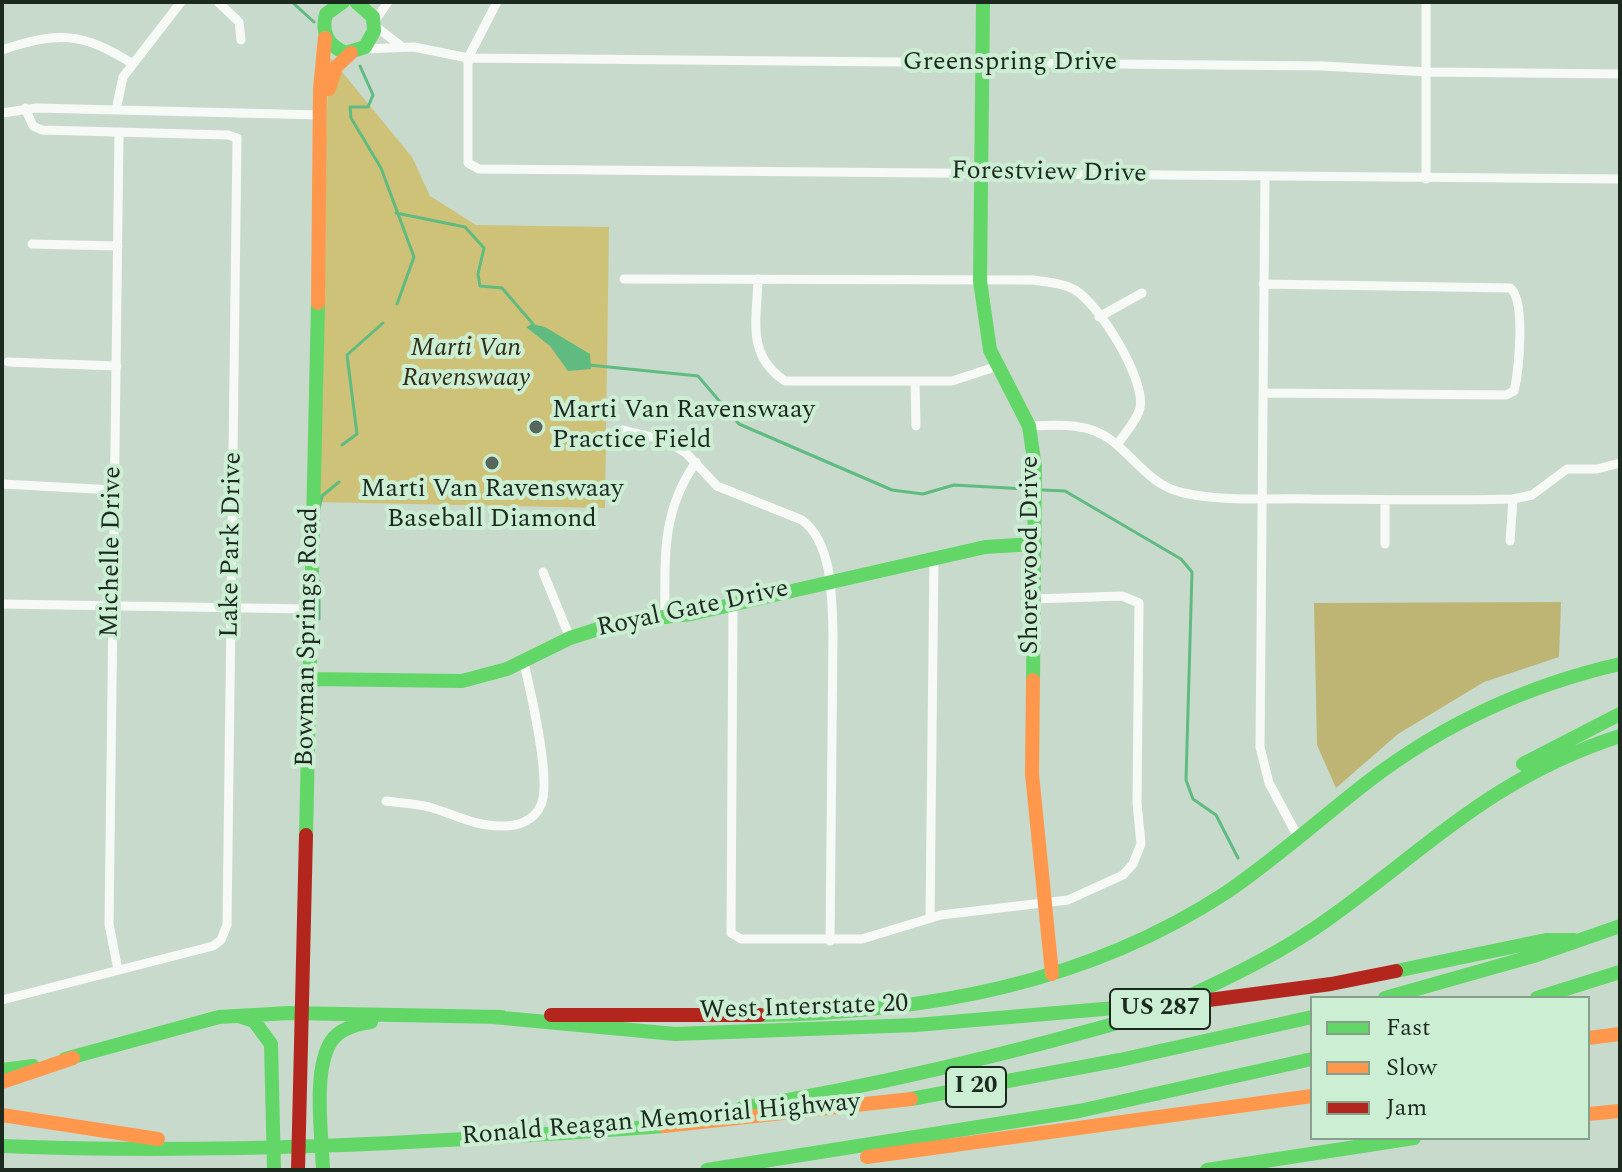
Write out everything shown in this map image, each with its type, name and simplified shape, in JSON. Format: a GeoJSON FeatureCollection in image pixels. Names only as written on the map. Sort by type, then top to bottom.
{"type":"FeatureCollection","features":[{"type":"Feature","properties":{"kind":"main road"},"geometry":{"type":"LineString","coordinates":[[327,8],[343,2]]}},
{"type":"Feature","properties":{"kind":"main road","name":"Shorewood Drive"},"geometry":{"type":"LineString","coordinates":[[983,2],[980,281],[983,318],[998,366],[1029,426],[1035,467],[1032,774],[1052,974]]}},
{"type":"Feature","properties":{"kind":"main road"},"geometry":{"type":"LineString","coordinates":[[363,3],[375,24]]}},
{"type":"Feature","properties":{"kind":"main road","name":"Bowman Springs Road"},"geometry":{"type":"LineString","coordinates":[[298,1170],[319,95],[325,64],[327,8]]}},
{"type":"Feature","properties":{"kind":"main road","name":"Bowman Springs Road"},"geometry":{"type":"LineString","coordinates":[[321,109],[336,67],[370,43],[375,24]]}},
{"type":"Feature","properties":{"kind":"main road"},"geometry":{"type":"LineString","coordinates":[[325,38],[337,51],[357,51]]}},
{"type":"Feature","properties":{"kind":"main road","name":"Royal Gate Drive"},"geometry":{"type":"LineString","coordinates":[[308,679],[462,681],[507,669],[570,638],[620,622],[733,605],[985,547],[1035,544]]}},
{"type":"Feature","properties":{"kind":"main road","name":"West Interstate 20"},"geometry":{"type":"LineString","coordinates":[[2,1070],[73,1058],[170,1027],[239,1016],[299,1014],[398,1018],[664,1013],[779,1016],[864,1012],[942,1002],[1052,974],[1126,947],[1165,928],[1255,872],[1372,778],[1423,742],[1538,685],[1620,664]]}},
{"type":"Feature","properties":{"kind":"main road"},"geometry":{"type":"LineString","coordinates":[[1494,790],[1503,776],[1570,737],[1620,714]]}},
{"type":"Feature","properties":{"kind":"main road","name":"US 287"},"geometry":{"type":"LineString","coordinates":[[636,1127],[828,1094],[1001,1057],[1154,1012],[1250,968],[1331,917],[1494,790],[1576,752],[1620,736]]}},
{"type":"Feature","properties":{"kind":"main road"},"geometry":{"type":"LineString","coordinates":[[1392,996],[1537,955],[1620,926]]}},
{"type":"Feature","properties":{"kind":"main road"},"geometry":{"type":"LineString","coordinates":[[493,1017],[675,1034],[916,1025],[1207,1000],[1331,984],[1546,940],[1574,940]]}},
{"type":"Feature","properties":{"kind":"main road"},"geometry":{"type":"LineString","coordinates":[[1543,996],[1620,972]]}},
{"type":"Feature","properties":{"kind":"main road"},"geometry":{"type":"LineString","coordinates":[[239,1016],[254,1021],[264,1031],[273,1059],[274,1170]]}},
{"type":"Feature","properties":{"kind":"main road","name":"Ronald Reagan Memorial Highway"},"geometry":{"type":"LineString","coordinates":[[2,1146],[208,1148],[413,1141],[796,1114],[1050,1075],[1310,1017]]}},
{"type":"Feature","properties":{"kind":"main road"},"geometry":{"type":"LineString","coordinates":[[323,1170],[324,1059],[334,1037],[345,1029],[398,1018]]}},
{"type":"Feature","properties":{"kind":"main road"},"geometry":{"type":"LineString","coordinates":[[1590,1038],[1620,1034]]}},
{"type":"Feature","properties":{"kind":"main road"},"geometry":{"type":"LineString","coordinates":[[2,1082],[73,1058]]}},
{"type":"Feature","properties":{"kind":"main road","name":"Ronald Reagan Memorial Highway"},"geometry":{"type":"LineString","coordinates":[[707,1170],[1065,1113],[1310,1059]]}},
{"type":"Feature","properties":{"kind":"main road"},"geometry":{"type":"LineString","coordinates":[[740,1167],[900,1155],[1310,1096]]}},
{"type":"Feature","properties":{"kind":"main road"},"geometry":{"type":"LineString","coordinates":[[1590,1114],[1620,1111]]}},
{"type":"Feature","properties":{"kind":"main road"},"geometry":{"type":"LineString","coordinates":[[2,1115],[208,1148]]}},
{"type":"Feature","properties":{"kind":"main road"},"geometry":{"type":"LineString","coordinates":[[1207,1170],[1401,1140]]}},
{"type":"Feature","properties":{"kind":"street"},"geometry":{"type":"LineString","coordinates":[[116,110],[123,77],[181,2]]}},
{"type":"Feature","properties":{"kind":"street"},"geometry":{"type":"LineString","coordinates":[[218,2],[239,22],[241,40]]}},
{"type":"Feature","properties":{"kind":"street"},"geometry":{"type":"LineString","coordinates":[[375,24],[388,2]]}},
{"type":"Feature","properties":{"kind":"street"},"geometry":{"type":"LineString","coordinates":[[468,58],[497,2]]}},
{"type":"Feature","properties":{"kind":"street"},"geometry":{"type":"LineString","coordinates":[[1426,2],[1426,179]]}},
{"type":"Feature","properties":{"kind":"street","name":"Greenspring Drive"},"geometry":{"type":"LineString","coordinates":[[375,24],[401,46]]}},
{"type":"Feature","properties":{"kind":"street"},"geometry":{"type":"LineString","coordinates":[[2,50],[40,38],[66,36],[99,44],[133,64]]}},
{"type":"Feature","properties":{"kind":"street","name":"Greenspring Drive"},"geometry":{"type":"LineString","coordinates":[[357,51],[401,46],[468,58],[1323,66],[1428,72],[1620,74]]}},
{"type":"Feature","properties":{"kind":"street","name":"Forestview Drive"},"geometry":{"type":"LineString","coordinates":[[468,58],[468,163],[479,169],[1620,179]]}},
{"type":"Feature","properties":{"kind":"street"},"geometry":{"type":"LineString","coordinates":[[2,113],[25,108],[321,109]]}},
{"type":"Feature","properties":{"kind":"street"},"geometry":{"type":"LineString","coordinates":[[25,108],[33,126],[42,130],[119,132]]}},
{"type":"Feature","properties":{"kind":"street","name":"Lake Park Drive"},"geometry":{"type":"LineString","coordinates":[[118,970],[213,946],[221,940],[227,925],[237,138],[228,135],[119,132]]}},
{"type":"Feature","properties":{"kind":"street","name":"Michelle Drive"},"geometry":{"type":"LineString","coordinates":[[118,970],[109,924],[119,132]]}},
{"type":"Feature","properties":{"kind":"street"},"geometry":{"type":"LineString","coordinates":[[1265,177],[1260,747],[1269,783],[1298,837]]}},
{"type":"Feature","properties":{"kind":"street"},"geometry":{"type":"LineString","coordinates":[[32,244],[118,246]]}},
{"type":"Feature","properties":{"kind":"street"},"geometry":{"type":"LineString","coordinates":[[624,279],[1033,280],[1059,284],[1076,291],[1099,317],[1138,380],[1141,399],[1137,416],[1117,445]]}},
{"type":"Feature","properties":{"kind":"street"},"geometry":{"type":"LineString","coordinates":[[758,279],[759,355],[770,371],[785,381],[952,381],[998,366]]}},
{"type":"Feature","properties":{"kind":"street"},"geometry":{"type":"LineString","coordinates":[[1263,284],[1510,288],[1516,293],[1519,322],[1516,380],[1511,393],[1265,393]]}},
{"type":"Feature","properties":{"kind":"street"},"geometry":{"type":"LineString","coordinates":[[1099,317],[1142,293]]}},
{"type":"Feature","properties":{"kind":"street"},"geometry":{"type":"LineString","coordinates":[[8,362],[117,366]]}},
{"type":"Feature","properties":{"kind":"street"},"geometry":{"type":"LineString","coordinates":[[915,381],[916,426]]}},
{"type":"Feature","properties":{"kind":"street"},"geometry":{"type":"LineString","coordinates":[[1029,426],[1068,424],[1089,429],[1117,445],[1149,477],[1179,492],[1263,498],[1513,499],[1532,495],[1567,469],[1597,469],[1620,463]]}},
{"type":"Feature","properties":{"kind":"street"},"geometry":{"type":"LineString","coordinates":[[623,430],[664,440],[696,462],[717,486],[798,518],[812,527],[829,581],[833,635],[830,941]]}},
{"type":"Feature","properties":{"kind":"street"},"geometry":{"type":"LineString","coordinates":[[665,617],[668,520],[684,479],[696,462]]}},
{"type":"Feature","properties":{"kind":"street"},"geometry":{"type":"LineString","coordinates":[[2,484],[114,490]]}},
{"type":"Feature","properties":{"kind":"street"},"geometry":{"type":"LineString","coordinates":[[1510,541],[1513,499]]}},
{"type":"Feature","properties":{"kind":"street"},"geometry":{"type":"LineString","coordinates":[[1385,500],[1385,544]]}},
{"type":"Feature","properties":{"kind":"street"},"geometry":{"type":"LineString","coordinates":[[930,918],[934,557]]}},
{"type":"Feature","properties":{"kind":"street"},"geometry":{"type":"LineString","coordinates":[[543,572],[570,638]]}},
{"type":"Feature","properties":{"kind":"street"},"geometry":{"type":"LineString","coordinates":[[733,605],[731,933],[741,939],[830,941],[862,939],[930,918],[977,908],[1068,900],[1128,869],[1141,844],[1137,803],[1139,603],[1122,596],[1034,599]]}},
{"type":"Feature","properties":{"kind":"street"},"geometry":{"type":"LineString","coordinates":[[2,604],[309,609]]}},
{"type":"Feature","properties":{"kind":"street"},"geometry":{"type":"LineString","coordinates":[[386,801],[428,807],[501,827],[522,824],[536,812],[542,804],[544,778],[523,659]]}},
{"type":"Feature","properties":{"kind":"street"},"geometry":{"type":"LineString","coordinates":[[2,1000],[118,970]]}},
{"type":"Feature","properties":{"kind":"green space","name":"Marti Van Ravenswaay"},"geometry":{"type":"Polygon","coordinates":[[[329,56],[412,157],[430,196],[476,225],[609,227],[605,508],[313,502],[329,56]]]}},
{"type":"Feature","properties":{"kind":"shaded area"},"geometry":{"type":"Polygon","coordinates":[[[532,324],[545,327],[590,354],[591,369],[568,371],[550,346],[526,327],[532,324]]]}},
{"type":"Feature","properties":{"kind":"shaded area"},"geometry":{"type":"Polygon","coordinates":[[[1561,602],[1559,657],[1484,682],[1398,734],[1336,788],[1317,745],[1314,603],[1561,602]]]}},
{"type":"Feature","properties":{"kind":"waterway"},"geometry":{"type":"LineString","coordinates":[[292,2],[314,22]]}},
{"type":"Feature","properties":{"kind":"waterway"},"geometry":{"type":"LineString","coordinates":[[360,66],[373,95],[368,107],[350,107],[351,118],[381,168],[414,257],[397,304]]}},
{"type":"Feature","properties":{"kind":"waterway"},"geometry":{"type":"LineString","coordinates":[[396,213],[465,227],[484,248],[478,274],[480,286],[502,288],[533,324]]}},
{"type":"Feature","properties":{"kind":"waterway"},"geometry":{"type":"LineString","coordinates":[[342,445],[357,434],[347,355],[383,323]]}},
{"type":"Feature","properties":{"kind":"waterway"},"geometry":{"type":"LineString","coordinates":[[589,365],[698,376],[739,424],[892,490],[923,494],[954,485],[1026,489]]}},
{"type":"Feature","properties":{"kind":"waterway"},"geometry":{"type":"LineString","coordinates":[[319,509],[322,496],[339,482]]}},
{"type":"Feature","properties":{"kind":"waterway"},"geometry":{"type":"LineString","coordinates":[[1043,490],[1065,491],[1181,559],[1192,572],[1186,780],[1193,799],[1216,815],[1238,858]]}},
{"type":"Feature","properties":{"kind":"waterway"},"geometry":{"type":"LineString","coordinates":[[319,581],[319,619]]}},
{"type":"Feature","properties":{"kind":"traffic: fast"},"geometry":{"type":"LineString","coordinates":[[343,2],[326,14],[324,27],[330,43],[346,53],[365,47],[374,31],[373,17],[356,2]]}},
{"type":"Feature","properties":{"kind":"traffic: fast"},"geometry":{"type":"LineString","coordinates":[[983,2],[980,281],[990,350],[1029,426],[1035,467],[1033,680]]}},
{"type":"Feature","properties":{"kind":"traffic: fast"},"geometry":{"type":"LineString","coordinates":[[306,835],[318,303]]}},
{"type":"Feature","properties":{"kind":"traffic: fast"},"geometry":{"type":"LineString","coordinates":[[308,679],[462,681],[507,669],[570,638],[620,622],[691,614],[985,547],[1035,544]]}},
{"type":"Feature","properties":{"kind":"traffic: fast"},"geometry":{"type":"LineString","coordinates":[[760,1015],[883,1008],[943,999],[1061,971],[1118,950],[1174,924],[1227,892],[1370,780],[1428,741],[1520,695],[1620,664]]}},
{"type":"Feature","properties":{"kind":"traffic: fast"},"geometry":{"type":"LineString","coordinates":[[1523,764],[1620,714]]}},
{"type":"Feature","properties":{"kind":"traffic: fast"},"geometry":{"type":"LineString","coordinates":[[1187,997],[1314,929],[1501,791],[1576,752],[1620,736]]}},
{"type":"Feature","properties":{"kind":"traffic: fast"},"geometry":{"type":"LineString","coordinates":[[1392,996],[1537,955],[1620,926]]}},
{"type":"Feature","properties":{"kind":"traffic: fast"},"geometry":{"type":"LineString","coordinates":[[1396,971],[1546,940],[1574,940]]}},
{"type":"Feature","properties":{"kind":"traffic: fast"},"geometry":{"type":"LineString","coordinates":[[1543,996],[1620,972]]}},
{"type":"Feature","properties":{"kind":"traffic: fast"},"geometry":{"type":"LineString","coordinates":[[493,1017],[675,1034],[916,1025],[1209,1000]]}},
{"type":"Feature","properties":{"kind":"traffic: fast"},"geometry":{"type":"LineString","coordinates":[[65,1059],[219,1017],[289,1013],[502,1017]]}},
{"type":"Feature","properties":{"kind":"traffic: fast"},"geometry":{"type":"LineString","coordinates":[[742,1108],[947,1067],[1149,1014]]}},
{"type":"Feature","properties":{"kind":"traffic: fast"},"geometry":{"type":"LineString","coordinates":[[239,1016],[254,1021],[271,1044],[274,1170]]}},
{"type":"Feature","properties":{"kind":"traffic: fast"},"geometry":{"type":"LineString","coordinates":[[911,1099],[1120,1060],[1310,1017]]}},
{"type":"Feature","properties":{"kind":"traffic: fast"},"geometry":{"type":"LineString","coordinates":[[323,1170],[320,1085],[326,1052],[340,1032],[371,1022]]}},
{"type":"Feature","properties":{"kind":"traffic: fast"},"geometry":{"type":"LineString","coordinates":[[707,1170],[1079,1111],[1310,1059]]}},
{"type":"Feature","properties":{"kind":"traffic: fast"},"geometry":{"type":"LineString","coordinates":[[2,1070],[33,1066]]}},
{"type":"Feature","properties":{"kind":"traffic: fast"},"geometry":{"type":"LineString","coordinates":[[2,1146],[251,1148],[664,1126]]}},
{"type":"Feature","properties":{"kind":"traffic: fast"},"geometry":{"type":"LineString","coordinates":[[1207,1170],[1401,1140]]}},
{"type":"Feature","properties":{"kind":"traffic: slow"},"geometry":{"type":"LineString","coordinates":[[318,303],[320,89],[325,38]]}},
{"type":"Feature","properties":{"kind":"traffic: slow"},"geometry":{"type":"LineString","coordinates":[[329,89],[336,67],[351,53]]}},
{"type":"Feature","properties":{"kind":"traffic: slow"},"geometry":{"type":"LineString","coordinates":[[1033,680],[1032,774],[1052,974]]}},
{"type":"Feature","properties":{"kind":"traffic: slow"},"geometry":{"type":"LineString","coordinates":[[1590,1038],[1620,1034]]}},
{"type":"Feature","properties":{"kind":"traffic: slow"},"geometry":{"type":"LineString","coordinates":[[2,1082],[73,1058]]}},
{"type":"Feature","properties":{"kind":"traffic: slow"},"geometry":{"type":"LineString","coordinates":[[867,1157],[1310,1096]]}},
{"type":"Feature","properties":{"kind":"traffic: slow"},"geometry":{"type":"LineString","coordinates":[[664,1126],[911,1099]]}},
{"type":"Feature","properties":{"kind":"traffic: slow"},"geometry":{"type":"LineString","coordinates":[[1590,1114],[1620,1111]]}},
{"type":"Feature","properties":{"kind":"traffic: slow"},"geometry":{"type":"LineString","coordinates":[[2,1115],[158,1139]]}},
{"type":"Feature","properties":{"kind":"traffic: jam"},"geometry":{"type":"LineString","coordinates":[[298,1170],[306,835]]}},
{"type":"Feature","properties":{"kind":"traffic: jam"},"geometry":{"type":"LineString","coordinates":[[1209,1000],[1331,984],[1396,971]]}},
{"type":"Feature","properties":{"kind":"traffic: jam"},"geometry":{"type":"LineString","coordinates":[[551,1015],[760,1015]]}},
{"type":"Feature","properties":{"kind":"place","name":"Marti Van Ravenswaay Practice Field"},"geometry":{"type":"Point","coordinates":[536,427]}},
{"type":"Feature","properties":{"kind":"place","name":"Marti Van Ravenswaay Baseball Diamond"},"geometry":{"type":"Point","coordinates":[492,463]}}]}
